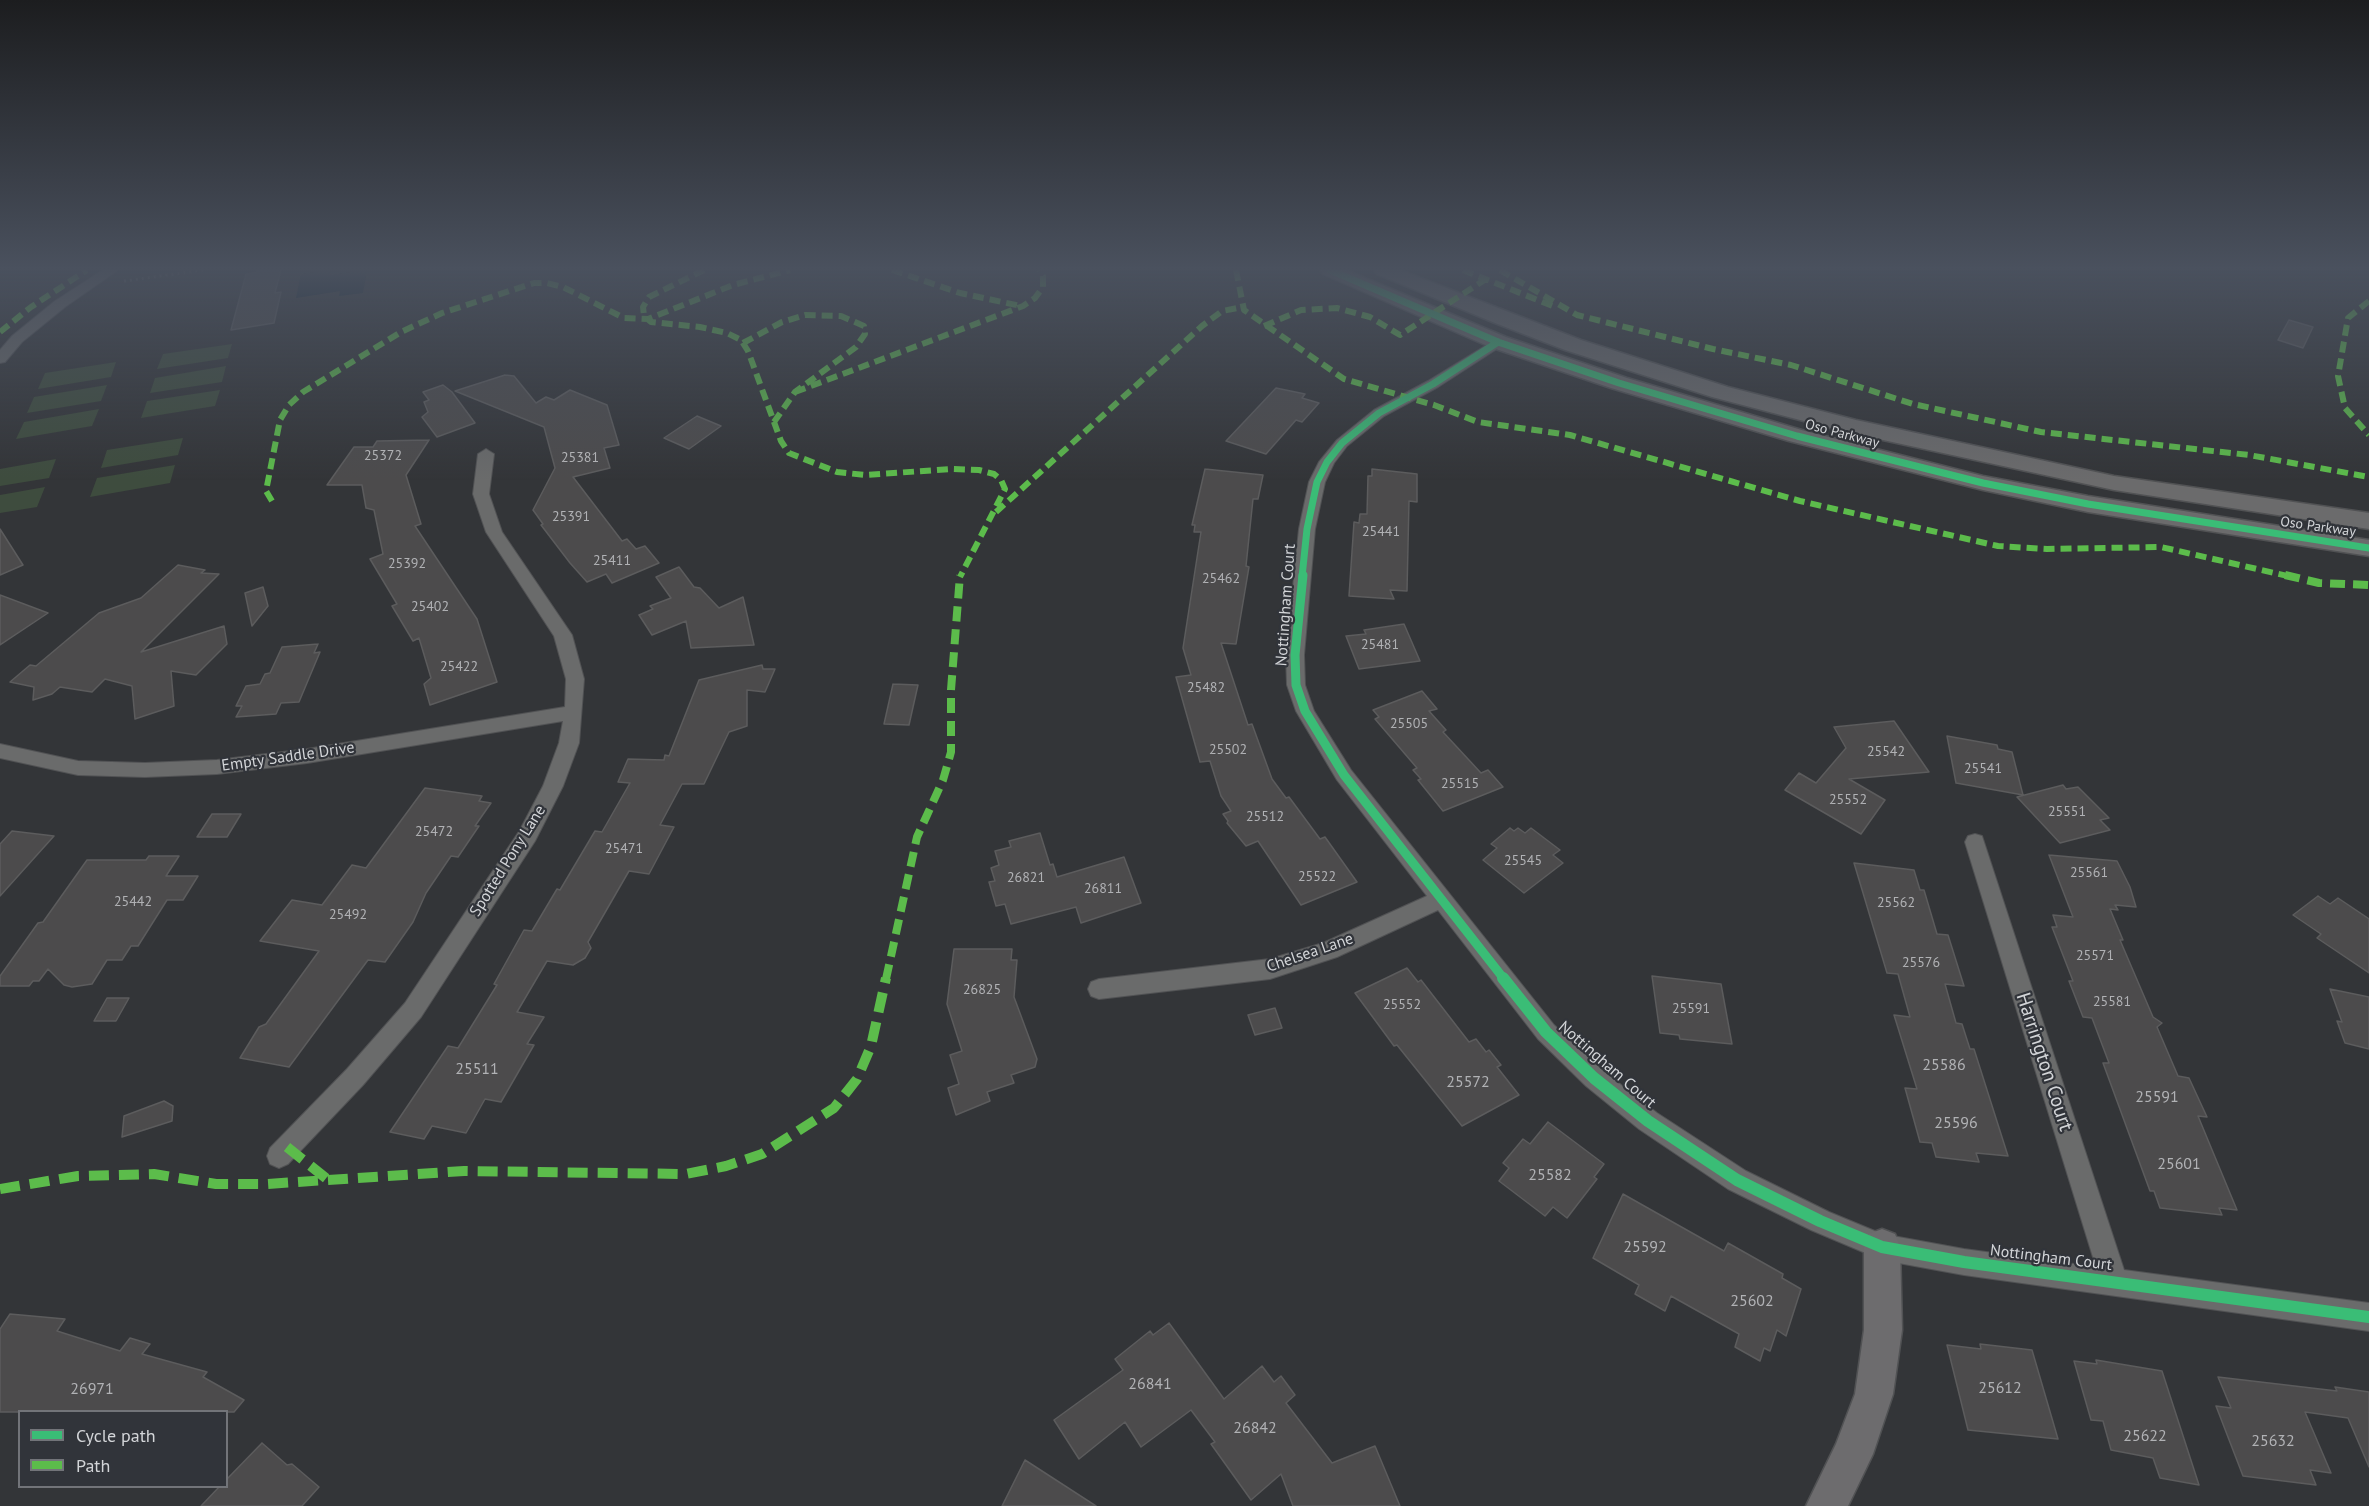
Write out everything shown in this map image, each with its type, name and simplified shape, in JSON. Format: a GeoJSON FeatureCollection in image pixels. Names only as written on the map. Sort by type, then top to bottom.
{"type":"FeatureCollection","features":[{"type":"Feature","properties":{"kind":"main road","name":"Oso Parkway"},"geometry":{"type":"LineString","coordinates":[[1494,340],[1708,411],[1875,457],[1983,483],[2185,521],[2369,548]]}},
{"type":"Feature","properties":{"kind":"main road","name":"Oso Parkway"},"geometry":{"type":"LineString","coordinates":[[1560,340],[1720,392],[1854,427],[2114,483],[2275,509],[2369,521]]}},
{"type":"Feature","properties":{"kind":"street"},"geometry":{"type":"LineString","coordinates":[[0,359],[19,340]]}},
{"type":"Feature","properties":{"kind":"street","name":"Nottingham Court"},"geometry":{"type":"LineString","coordinates":[[1498,342],[1433,384],[1379,413],[1342,443],[1317,482],[1306,540],[1295,655],[1296,685],[1305,711],[1323,744],[1344,775],[1546,1032],[1594,1078],[1648,1121],[1737,1180],[1820,1221],[1882,1247],[1964,1262],[2369,1317]]}},
{"type":"Feature","properties":{"kind":"street","name":"Spotted Pony Lane"},"geometry":{"type":"LineString","coordinates":[[279,1155],[356,1077],[412,1010],[528,835],[553,786],[569,743],[574,712],[575,679],[563,635],[494,532],[481,494],[486,454]]}},
{"type":"Feature","properties":{"kind":"street","name":"Empty Saddle Drive"},"geometry":{"type":"LineString","coordinates":[[0,751],[78,768],[145,770],[217,767],[307,756],[574,712]]}},
{"type":"Feature","properties":{"kind":"street","name":"Harrington Court"},"geometry":{"type":"LineString","coordinates":[[1975,842],[2114,1281]]}},
{"type":"Feature","properties":{"kind":"street","name":"Chelsea Lane"},"geometry":{"type":"LineString","coordinates":[[1099,989],[1270,969],[1329,950],[1441,899]]}},
{"type":"Feature","properties":{"kind":"street"},"geometry":{"type":"LineString","coordinates":[[1826,1506],[1853,1454],[1874,1394],[1884,1330],[1882,1247]]}},
{"type":"Feature","properties":{"kind":"green space"},"geometry":{"type":"Polygon","coordinates":[[[232,344],[228,358],[157,369],[163,354],[232,344]]]}},
{"type":"Feature","properties":{"kind":"green space"},"geometry":{"type":"Polygon","coordinates":[[[116,362],[111,377],[38,389],[45,373],[116,362]]]}},
{"type":"Feature","properties":{"kind":"green space"},"geometry":{"type":"Polygon","coordinates":[[[226,366],[222,382],[150,393],[155,378],[226,366]]]}},
{"type":"Feature","properties":{"kind":"green space"},"geometry":{"type":"Polygon","coordinates":[[[107,385],[101,401],[27,413],[34,397],[107,385]]]}},
{"type":"Feature","properties":{"kind":"green space"},"geometry":{"type":"Polygon","coordinates":[[[220,390],[215,406],[141,418],[147,401],[220,390]]]}},
{"type":"Feature","properties":{"kind":"green space"},"geometry":{"type":"Polygon","coordinates":[[[99,409],[92,426],[16,439],[24,422],[99,409]]]}},
{"type":"Feature","properties":{"kind":"green space"},"geometry":{"type":"Polygon","coordinates":[[[183,438],[178,455],[101,468],[107,450],[183,438]]]}},
{"type":"Feature","properties":{"kind":"green space"},"geometry":{"type":"Polygon","coordinates":[[[56,459],[49,478],[0,486],[0,469],[56,459]]]}},
{"type":"Feature","properties":{"kind":"green space"},"geometry":{"type":"Polygon","coordinates":[[[175,465],[170,483],[90,497],[97,478],[175,465]]]}},
{"type":"Feature","properties":{"kind":"green space"},"geometry":{"type":"Polygon","coordinates":[[[45,487],[37,507],[0,513],[0,495],[45,487]]]}},
{"type":"Feature","properties":{"kind":"building"},"geometry":{"type":"Polygon","coordinates":[[[2279,340],[2307,340],[2303,348],[2279,340]]]}},
{"type":"Feature","properties":{"kind":"building"},"geometry":{"type":"Polygon","coordinates":[[[505,375],[514,376],[536,403],[546,397],[554,400],[570,390],[607,405],[619,445],[604,448],[610,468],[573,477],[622,541],[627,539],[636,549],[645,546],[659,563],[612,583],[606,574],[587,582],[570,563],[541,525],[543,524],[533,510],[555,468],[544,427],[455,391],[505,375]]]}},
{"type":"Feature","properties":{"kind":"building"},"geometry":{"type":"Polygon","coordinates":[[[443,385],[452,392],[475,423],[437,437],[422,417],[428,412],[424,402],[429,400],[423,392],[443,385]]]}},
{"type":"Feature","properties":{"kind":"building"},"geometry":{"type":"Polygon","coordinates":[[[1276,388],[1305,394],[1302,398],[1319,403],[1302,422],[1296,420],[1266,454],[1226,441],[1276,388]]]}},
{"type":"Feature","properties":{"kind":"building"},"geometry":{"type":"Polygon","coordinates":[[[697,416],[721,426],[689,449],[664,438],[697,416]]]}},
{"type":"Feature","properties":{"kind":"building"},"geometry":{"type":"Polygon","coordinates":[[[429,440],[406,475],[421,524],[415,526],[477,619],[497,682],[430,705],[424,684],[431,678],[419,638],[413,641],[392,606],[397,604],[370,559],[383,554],[374,510],[366,508],[362,485],[327,485],[354,447],[373,447],[377,441],[429,440]]]}},
{"type":"Feature","properties":{"kind":"building"},"geometry":{"type":"Polygon","coordinates":[[[1205,469],[1263,475],[1258,499],[1253,499],[1246,566],[1249,567],[1236,644],[1221,643],[1248,725],[1252,724],[1272,779],[1286,798],[1289,797],[1320,839],[1325,837],[1357,882],[1301,905],[1258,841],[1246,846],[1227,823],[1223,814],[1231,811],[1221,796],[1210,761],[1200,762],[1176,677],[1191,675],[1183,648],[1201,532],[1194,532],[1195,525],[1192,525],[1205,469]]]}},
{"type":"Feature","properties":{"kind":"building"},"geometry":{"type":"Polygon","coordinates":[[[1372,469],[1417,474],[1417,502],[1409,501],[1407,591],[1390,590],[1394,599],[1349,596],[1354,522],[1359,523],[1360,514],[1367,514],[1368,476],[1372,476],[1372,469]]]}},
{"type":"Feature","properties":{"kind":"building"},"geometry":{"type":"Polygon","coordinates":[[[0,529],[23,565],[0,575],[0,529]]]}},
{"type":"Feature","properties":{"kind":"building"},"geometry":{"type":"Polygon","coordinates":[[[178,565],[205,570],[201,573],[219,574],[141,652],[224,626],[227,644],[196,675],[171,671],[174,706],[135,719],[132,686],[105,679],[92,692],[60,687],[52,694],[33,700],[34,687],[10,682],[30,665],[36,666],[99,613],[141,598],[178,565]]]}},
{"type":"Feature","properties":{"kind":"building"},"geometry":{"type":"Polygon","coordinates":[[[679,567],[694,587],[700,588],[719,608],[743,597],[754,645],[691,648],[686,621],[652,635],[639,615],[653,609],[650,606],[671,598],[656,577],[679,567]]]}},
{"type":"Feature","properties":{"kind":"building"},"geometry":{"type":"Polygon","coordinates":[[[263,587],[268,606],[252,626],[245,593],[263,587]]]}},
{"type":"Feature","properties":{"kind":"building"},"geometry":{"type":"Polygon","coordinates":[[[0,595],[48,613],[0,645],[0,595]]]}},
{"type":"Feature","properties":{"kind":"building"},"geometry":{"type":"Polygon","coordinates":[[[1404,624],[1420,661],[1359,669],[1346,636],[1366,634],[1364,630],[1404,624]]]}},
{"type":"Feature","properties":{"kind":"building"},"geometry":{"type":"Polygon","coordinates":[[[318,644],[314,653],[320,652],[299,702],[281,703],[276,714],[236,717],[242,706],[236,706],[246,686],[260,684],[265,674],[270,673],[282,647],[318,644]]]}},
{"type":"Feature","properties":{"kind":"building"},"geometry":{"type":"Polygon","coordinates":[[[762,665],[763,669],[775,669],[765,692],[747,690],[747,726],[729,732],[704,784],[682,784],[660,825],[674,827],[649,874],[629,871],[588,942],[591,948],[585,958],[573,965],[547,961],[517,1012],[544,1017],[527,1044],[534,1045],[501,1102],[485,1099],[466,1133],[432,1126],[424,1139],[390,1132],[448,1046],[458,1048],[497,985],[494,984],[524,930],[532,931],[557,889],[560,890],[595,831],[602,832],[630,783],[618,782],[628,759],[664,760],[665,755],[669,756],[699,680],[762,665]]]}},
{"type":"Feature","properties":{"kind":"building"},"geometry":{"type":"Polygon","coordinates":[[[893,684],[918,685],[909,725],[884,724],[893,684]]]}},
{"type":"Feature","properties":{"kind":"building"},"geometry":{"type":"Polygon","coordinates":[[[1422,691],[1437,709],[1429,711],[1446,730],[1443,732],[1481,773],[1488,770],[1503,787],[1443,811],[1418,780],[1421,779],[1413,770],[1417,768],[1375,719],[1379,717],[1373,710],[1422,691]]]}},
{"type":"Feature","properties":{"kind":"building"},"geometry":{"type":"Polygon","coordinates":[[[1894,721],[1929,772],[1849,779],[1885,800],[1861,834],[1785,790],[1799,773],[1816,783],[1846,748],[1834,727],[1894,721]]]}},
{"type":"Feature","properties":{"kind":"building"},"geometry":{"type":"Polygon","coordinates":[[[1947,736],[1997,745],[1998,749],[2012,752],[2023,795],[1956,783],[1947,736]]]}},
{"type":"Feature","properties":{"kind":"building"},"geometry":{"type":"Polygon","coordinates":[[[2063,785],[2066,789],[2078,787],[2109,818],[2100,820],[2110,830],[2060,843],[2017,797],[2063,785]]]}},
{"type":"Feature","properties":{"kind":"building"},"geometry":{"type":"Polygon","coordinates":[[[425,788],[482,796],[479,801],[491,803],[458,857],[451,856],[426,893],[413,922],[385,962],[368,960],[289,1067],[240,1058],[259,1027],[266,1024],[319,951],[260,941],[292,900],[322,905],[352,865],[366,868],[425,788]]]}},
{"type":"Feature","properties":{"kind":"building"},"geometry":{"type":"Polygon","coordinates":[[[212,814],[241,814],[227,837],[197,837],[212,814]]]}},
{"type":"Feature","properties":{"kind":"building"},"geometry":{"type":"Polygon","coordinates":[[[1510,828],[1514,831],[1518,828],[1525,833],[1531,828],[1560,850],[1553,855],[1563,863],[1524,893],[1483,860],[1497,848],[1491,844],[1510,828]]]}},
{"type":"Feature","properties":{"kind":"building"},"geometry":{"type":"Polygon","coordinates":[[[12,831],[54,836],[0,896],[0,844],[12,831]]]}},
{"type":"Feature","properties":{"kind":"building"},"geometry":{"type":"Polygon","coordinates":[[[1040,833],[1050,865],[1053,864],[1057,877],[1124,857],[1141,903],[1081,923],[1076,907],[1011,924],[1005,904],[996,906],[989,882],[995,881],[991,868],[999,865],[995,851],[1011,847],[1009,841],[1040,833]]]}},
{"type":"Feature","properties":{"kind":"building"},"geometry":{"type":"Polygon","coordinates":[[[2049,855],[2117,861],[2130,887],[2136,907],[2115,905],[2118,910],[2110,909],[2123,940],[2120,940],[2153,1017],[2162,1023],[2157,1027],[2178,1076],[2189,1078],[2207,1117],[2198,1116],[2237,1210],[2219,1208],[2222,1215],[2160,1208],[2154,1191],[2150,1191],[2103,1063],[2109,1063],[2092,1018],[2083,1017],[2069,981],[2073,981],[2052,927],[2057,927],[2053,915],[2073,917],[2049,855]]]}},
{"type":"Feature","properties":{"kind":"building"},"geometry":{"type":"Polygon","coordinates":[[[149,856],[179,856],[166,876],[198,876],[183,900],[167,900],[138,946],[131,946],[122,960],[107,960],[92,984],[72,987],[64,985],[48,969],[39,981],[33,981],[29,986],[0,986],[0,976],[38,923],[43,922],[87,860],[146,860],[149,856]]]}},
{"type":"Feature","properties":{"kind":"building"},"geometry":{"type":"Polygon","coordinates":[[[1854,863],[1914,870],[1920,890],[1924,890],[1937,934],[1948,935],[1964,986],[1945,984],[1956,1023],[1962,1024],[1970,1049],[1974,1049],[2008,1156],[1976,1153],[1979,1162],[1936,1157],[1932,1143],[1920,1142],[1905,1088],[1917,1089],[1894,1015],[1910,1017],[1898,974],[1887,973],[1854,863]]]}},
{"type":"Feature","properties":{"kind":"building"},"geometry":{"type":"Polygon","coordinates":[[[2318,896],[2330,904],[2338,898],[2369,919],[2369,973],[2317,938],[2321,934],[2293,915],[2318,896]]]}},
{"type":"Feature","properties":{"kind":"building"},"geometry":{"type":"Polygon","coordinates":[[[954,949],[1012,949],[1011,960],[1017,960],[1014,997],[1037,1059],[1035,1067],[1011,1075],[1014,1083],[987,1092],[990,1101],[956,1115],[948,1088],[959,1084],[950,1055],[962,1051],[947,1004],[954,949]]]}},
{"type":"Feature","properties":{"kind":"building"},"geometry":{"type":"Polygon","coordinates":[[[1407,968],[1418,982],[1421,980],[1469,1042],[1476,1039],[1486,1052],[1489,1050],[1501,1065],[1497,1067],[1519,1095],[1462,1126],[1397,1045],[1394,1046],[1355,993],[1407,968]]]}},
{"type":"Feature","properties":{"kind":"building"},"geometry":{"type":"Polygon","coordinates":[[[1652,976],[1721,984],[1732,1044],[1680,1039],[1679,1035],[1660,1033],[1652,976]]]}},
{"type":"Feature","properties":{"kind":"building"},"geometry":{"type":"Polygon","coordinates":[[[2330,989],[2369,997],[2369,1049],[2345,1043],[2337,1021],[2342,1022],[2330,989]]]}},
{"type":"Feature","properties":{"kind":"building"},"geometry":{"type":"Polygon","coordinates":[[[107,998],[129,998],[116,1021],[94,1021],[107,998]]]}},
{"type":"Feature","properties":{"kind":"building"},"geometry":{"type":"Polygon","coordinates":[[[1275,1008],[1282,1028],[1255,1035],[1248,1015],[1275,1008]]]}},
{"type":"Feature","properties":{"kind":"building"},"geometry":{"type":"Polygon","coordinates":[[[164,1101],[173,1106],[172,1121],[122,1137],[124,1116],[164,1101]]]}},
{"type":"Feature","properties":{"kind":"building"},"geometry":{"type":"Polygon","coordinates":[[[1548,1122],[1604,1164],[1594,1177],[1597,1179],[1567,1218],[1553,1207],[1545,1216],[1499,1181],[1509,1168],[1503,1163],[1523,1139],[1530,1144],[1548,1122]]]}},
{"type":"Feature","properties":{"kind":"building"},"geometry":{"type":"Polygon","coordinates":[[[1623,1194],[1724,1251],[1728,1243],[1783,1274],[1782,1278],[1801,1289],[1786,1336],[1777,1330],[1770,1351],[1764,1348],[1760,1361],[1735,1347],[1739,1334],[1671,1296],[1665,1311],[1635,1294],[1639,1285],[1593,1258],[1623,1194]]]}},
{"type":"Feature","properties":{"kind":"building"},"geometry":{"type":"Polygon","coordinates":[[[10,1314],[65,1319],[57,1331],[120,1351],[130,1338],[150,1344],[142,1354],[207,1372],[203,1377],[244,1400],[234,1412],[228,1412],[228,1410],[18,1410],[18,1412],[0,1412],[0,1329],[10,1314]]]}},
{"type":"Feature","properties":{"kind":"building"},"geometry":{"type":"Polygon","coordinates":[[[1169,1323],[1224,1399],[1262,1366],[1274,1382],[1281,1376],[1295,1395],[1286,1403],[1332,1463],[1375,1446],[1400,1506],[1293,1506],[1281,1474],[1251,1500],[1211,1444],[1215,1442],[1191,1410],[1141,1447],[1125,1422],[1079,1459],[1054,1420],[1123,1370],[1115,1359],[1150,1331],[1153,1335],[1169,1323]]]}},
{"type":"Feature","properties":{"kind":"building"},"geometry":{"type":"Polygon","coordinates":[[[1980,1344],[2032,1350],[2058,1439],[1968,1430],[1947,1345],[1981,1349],[1980,1344]]]}},
{"type":"Feature","properties":{"kind":"building"},"geometry":{"type":"Polygon","coordinates":[[[2096,1360],[2162,1371],[2199,1485],[2160,1478],[2153,1458],[2111,1450],[2103,1421],[2091,1420],[2074,1361],[2097,1364],[2096,1360]]]}},
{"type":"Feature","properties":{"kind":"building"},"geometry":{"type":"Polygon","coordinates":[[[2218,1377],[2337,1391],[2335,1387],[2369,1392],[2369,1467],[2348,1418],[2305,1412],[2331,1473],[2310,1470],[2316,1485],[2243,1476],[2216,1406],[2231,1408],[2218,1377]]]}},
{"type":"Feature","properties":{"kind":"building"},"geometry":{"type":"Polygon","coordinates":[[[262,1443],[287,1465],[292,1464],[319,1487],[302,1506],[201,1506],[218,1488],[228,1488],[228,1478],[262,1443]]]}},
{"type":"Feature","properties":{"kind":"building"},"geometry":{"type":"Polygon","coordinates":[[[1025,1460],[1096,1506],[1002,1506],[1025,1460]]]}},
{"type":"Feature","properties":{"kind":"marked path"},"geometry":{"type":"LineString","coordinates":[[272,501],[266,491],[280,420],[289,405],[303,392],[387,340]]}},
{"type":"Feature","properties":{"kind":"marked path"},"geometry":{"type":"LineString","coordinates":[[0,1189],[78,1176],[154,1174],[216,1184],[267,1184],[464,1171],[686,1174],[726,1166],[762,1154],[797,1134],[834,1108],[857,1079],[871,1046],[917,837],[943,780],[951,752],[951,690],[960,576],[1005,489],[1001,480],[994,474],[979,470],[952,469],[865,475],[837,472],[789,453],[781,441],[748,351],[741,340]]}},
{"type":"Feature","properties":{"kind":"marked path"},"geometry":{"type":"LineString","coordinates":[[743,343],[748,340]]}},
{"type":"Feature","properties":{"kind":"marked path"},"geometry":{"type":"LineString","coordinates":[[774,422],[783,406],[795,392],[856,347],[861,340]]}},
{"type":"Feature","properties":{"kind":"marked path"},"geometry":{"type":"LineString","coordinates":[[795,392],[932,340]]}},
{"type":"Feature","properties":{"kind":"marked path"},"geometry":{"type":"LineString","coordinates":[[996,512],[1186,340]]}},
{"type":"Feature","properties":{"kind":"marked path"},"geometry":{"type":"LineString","coordinates":[[1288,340],[1344,379],[1434,405],[1478,422],[1570,435],[1800,501],[1998,546],[2047,549],[2161,547],[2319,583],[2369,585]]}},
{"type":"Feature","properties":{"kind":"marked path"},"geometry":{"type":"LineString","coordinates":[[1678,340],[1791,365],[1913,404],[2041,432],[2249,455],[2369,477]]}},
{"type":"Feature","properties":{"kind":"marked path"},"geometry":{"type":"LineString","coordinates":[[2344,340],[2338,376],[2345,408],[2369,435]]}},
{"type":"Feature","properties":{"kind":"marked path"},"geometry":{"type":"LineString","coordinates":[[287,1147],[327,1179]]}},
{"type":"Feature","properties":{"kind":"cycle path"},"geometry":{"type":"LineString","coordinates":[[1494,340],[1619,383],[1797,436],[1983,483],[2088,504],[2369,548]]}},
{"type":"Feature","properties":{"kind":"cycle path"},"geometry":{"type":"LineString","coordinates":[[1498,342],[1433,384],[1379,413],[1342,443],[1327,462],[1317,482],[1307,529],[1295,655],[1296,685],[1305,711],[1323,744],[1344,775],[1546,1032],[1594,1078],[1648,1121],[1737,1180],[1820,1221],[1882,1247],[1964,1262],[2369,1317]]}}]}
